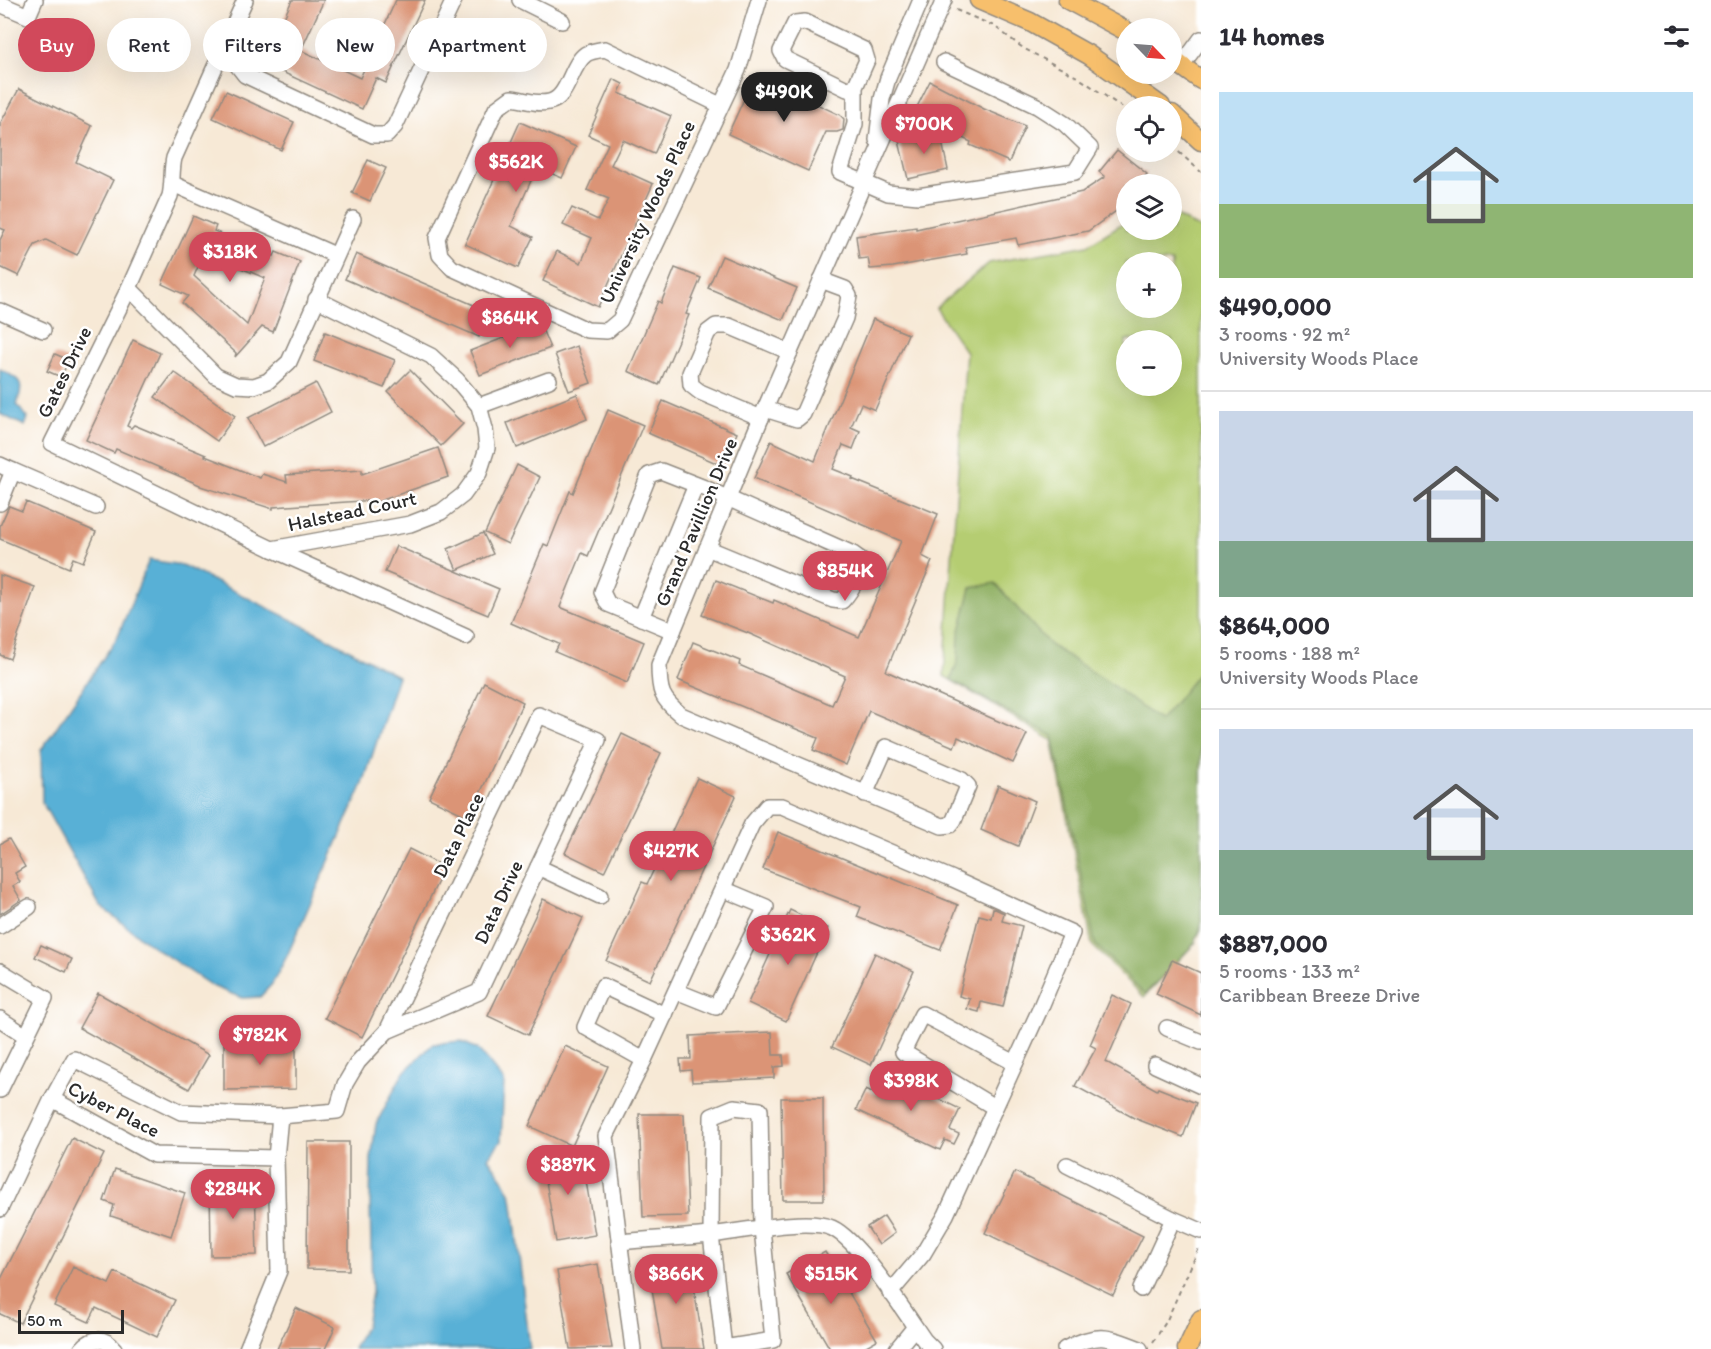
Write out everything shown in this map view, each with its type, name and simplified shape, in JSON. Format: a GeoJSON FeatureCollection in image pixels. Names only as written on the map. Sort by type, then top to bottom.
{"type":"FeatureCollection","features":[{"type":"Feature","properties":{"kind":"main road"},"geometry":{"type":"LineString","coordinates":[[979,0],[1030,22],[1089,55],[1147,96]]}},
{"type":"Feature","properties":{"kind":"main road"},"geometry":{"type":"LineString","coordinates":[[1068,0],[1116,26]]}},
{"type":"Feature","properties":{"kind":"main road"},"geometry":{"type":"LineString","coordinates":[[1182,67],[1201,80]]}},
{"type":"Feature","properties":{"kind":"main road"},"geometry":{"type":"LineString","coordinates":[[1182,123],[1201,141]]}},
{"type":"Feature","properties":{"kind":"main road"},"geometry":{"type":"LineString","coordinates":[[1187,1349],[1201,1319]]}},
{"type":"Feature","properties":{"kind":"street"},"geometry":{"type":"LineString","coordinates":[[0,3],[28,16],[35,0]]}},
{"type":"Feature","properties":{"kind":"street","name":"Gates Drive"},"geometry":{"type":"LineString","coordinates":[[237,18],[245,0]]}},
{"type":"Feature","properties":{"kind":"street"},"geometry":{"type":"LineString","coordinates":[[243,72],[373,135],[387,135],[395,126],[454,0]]}},
{"type":"Feature","properties":{"kind":"street"},"geometry":{"type":"LineString","coordinates":[[520,0],[562,21]]}},
{"type":"Feature","properties":{"kind":"street","name":"University Woods Place"},"geometry":{"type":"LineString","coordinates":[[720,105],[605,49],[587,53],[574,68],[563,92],[552,102],[539,103],[511,98],[496,109],[437,238],[440,255],[452,268],[566,321],[587,330],[607,331],[620,320],[738,70],[759,0]]}},
{"type":"Feature","properties":{"kind":"street","name":"Grand Pavillion Drive"},"geometry":{"type":"LineString","coordinates":[[875,158],[882,99],[888,78],[921,0]]}},
{"type":"Feature","properties":{"kind":"street","name":"Grand Pavillion Drive"},"geometry":{"type":"LineString","coordinates":[[865,794],[886,747],[962,780],[968,786],[954,820],[950,825],[942,826],[865,794],[681,715],[665,701],[658,681],[658,665],[763,413],[943,2]]}},
{"type":"Feature","properties":{"kind":"street"},"geometry":{"type":"LineString","coordinates":[[855,87],[847,89],[785,59],[781,51],[795,23],[805,22],[864,50],[867,60],[855,87],[855,124],[839,178],[864,183],[888,193],[918,196],[1075,172],[1090,148],[1065,124],[1037,106],[944,62]]}},
{"type":"Feature","properties":{"kind":"street"},"geometry":{"type":"LineString","coordinates":[[1182,57],[1201,39]]}},
{"type":"Feature","properties":{"kind":"street","name":"Gates Drive"},"geometry":{"type":"LineString","coordinates":[[212,72],[174,158],[170,196],[129,288],[52,443],[272,549],[466,637]]}},
{"type":"Feature","properties":{"kind":"street"},"geometry":{"type":"LineString","coordinates":[[173,184],[335,255]]}},
{"type":"Feature","properties":{"kind":"street"},"geometry":{"type":"LineString","coordinates":[[129,288],[216,376],[236,385],[254,386],[268,381],[289,362],[353,219]]}},
{"type":"Feature","properties":{"kind":"street"},"geometry":{"type":"LineString","coordinates":[[790,352],[729,326],[716,326],[708,332],[690,374],[691,385],[700,392],[763,413],[798,419],[803,414],[844,318],[849,296],[845,289],[822,280]]}},
{"type":"Feature","properties":{"kind":"street","name":"Halstead Court"},"geometry":{"type":"LineString","coordinates":[[272,549],[410,524],[441,512],[463,495],[479,473],[487,448],[479,406],[457,380],[431,356],[316,299]]}},
{"type":"Feature","properties":{"kind":"street"},"geometry":{"type":"LineString","coordinates":[[0,310],[43,330]]}},
{"type":"Feature","properties":{"kind":"street"},"geometry":{"type":"LineString","coordinates":[[479,406],[549,380]]}},
{"type":"Feature","properties":{"kind":"street"},"geometry":{"type":"LineString","coordinates":[[0,503],[6,468],[96,507]]}},
{"type":"Feature","properties":{"kind":"street"},"geometry":{"type":"LineString","coordinates":[[673,631],[608,604],[602,592],[649,475],[662,471],[696,485],[860,559],[860,568],[850,593],[842,601],[833,600],[707,548]]}},
{"type":"Feature","properties":{"kind":"street"},"geometry":{"type":"LineString","coordinates":[[641,618],[696,485]]}},
{"type":"Feature","properties":{"kind":"street","name":"Data Place"},"geometry":{"type":"LineString","coordinates":[[387,1031],[540,715],[598,740]]}},
{"type":"Feature","properties":{"kind":"street","name":"Data Drive"},"geometry":{"type":"LineString","coordinates":[[387,1031],[479,992],[598,740]]}},
{"type":"Feature","properties":{"kind":"street"},"geometry":{"type":"LineString","coordinates":[[633,1349],[606,1136],[665,1016],[752,824],[767,806],[782,806],[1071,933],[1040,1009],[946,1215],[922,1254],[890,1293]]}},
{"type":"Feature","properties":{"kind":"street"},"geometry":{"type":"LineString","coordinates":[[538,867],[600,896]]}},
{"type":"Feature","properties":{"kind":"street"},"geometry":{"type":"LineString","coordinates":[[676,991],[716,1007],[766,908],[723,889]]}},
{"type":"Feature","properties":{"kind":"street"},"geometry":{"type":"LineString","coordinates":[[0,926],[29,907]]}},
{"type":"Feature","properties":{"kind":"street"},"geometry":{"type":"LineString","coordinates":[[0,970],[45,998],[0,1090]]}},
{"type":"Feature","properties":{"kind":"street"},"geometry":{"type":"LineString","coordinates":[[644,1060],[585,1027],[603,986],[665,1016]]}},
{"type":"Feature","properties":{"kind":"street"},"geometry":{"type":"LineString","coordinates":[[994,1107],[903,1052],[922,1014],[1015,1062]]}},
{"type":"Feature","properties":{"kind":"street"},"geometry":{"type":"LineString","coordinates":[[0,1019],[26,1036]]}},
{"type":"Feature","properties":{"kind":"street"},"geometry":{"type":"LineString","coordinates":[[1167,1028],[1201,1042]]}},
{"type":"Feature","properties":{"kind":"street"},"geometry":{"type":"LineString","coordinates":[[52,1099],[74,1059],[181,1112],[281,1116],[337,1111],[345,1084],[358,1062],[387,1031]]}},
{"type":"Feature","properties":{"kind":"street"},"geometry":{"type":"LineString","coordinates":[[1155,1065],[1201,1086]]}},
{"type":"Feature","properties":{"kind":"street","name":"Cyber Place"},"geometry":{"type":"LineString","coordinates":[[0,1209],[52,1099],[154,1155],[276,1158]]}},
{"type":"Feature","properties":{"kind":"street"},"geometry":{"type":"LineString","coordinates":[[734,1107],[760,1110],[762,1228],[773,1340],[724,1348],[711,1235],[712,1116],[734,1107]]}},
{"type":"Feature","properties":{"kind":"street"},"geometry":{"type":"LineString","coordinates":[[247,1349],[279,1271],[276,1158],[281,1116]]}},
{"type":"Feature","properties":{"kind":"street"},"geometry":{"type":"LineString","coordinates":[[1067,1165],[1201,1231]]}},
{"type":"Feature","properties":{"kind":"street"},"geometry":{"type":"LineString","coordinates":[[1141,1289],[1173,1219]]}},
{"type":"Feature","properties":{"kind":"street"},"geometry":{"type":"LineString","coordinates":[[619,1242],[711,1235],[806,1224],[831,1227],[843,1235],[872,1266],[933,1349]]}},
{"type":"Feature","properties":{"kind":"street"},"geometry":{"type":"LineString","coordinates":[[897,1349],[915,1327]]}},
{"type":"Feature","properties":{"kind":"street"},"geometry":{"type":"LineString","coordinates":[[1065,1349],[1084,1339],[1109,1337],[1145,1347]]}},
{"type":"Feature","properties":{"kind":"street"},"geometry":{"type":"LineString","coordinates":[[82,1349],[91,1341],[99,1340],[106,1341],[114,1349]]}},
{"type":"Feature","properties":{"kind":"path"},"geometry":{"type":"LineString","coordinates":[[943,2],[994,26],[1023,48],[1079,78],[1116,103]]}},
{"type":"Feature","properties":{"kind":"path"},"geometry":{"type":"LineString","coordinates":[[1182,155],[1201,172]]}},
{"type":"Feature","properties":{"kind":"path"},"geometry":{"type":"LineString","coordinates":[[1145,1347],[1166,1322],[1201,1244]]}},
{"type":"Feature","properties":{"kind":"path"},"geometry":{"type":"LineString","coordinates":[[1159,1333],[1166,1336]]}},
{"type":"Feature","properties":{"kind":"green space"},"geometry":{"type":"Polygon","coordinates":[[[1182,219],[1201,229],[1201,929],[1195,943],[1144,997],[1092,945],[1052,740],[944,676],[966,352],[936,308],[989,263],[1088,245],[1116,227],[1116,240],[1182,240],[1182,219]]]}},
{"type":"Feature","properties":{"kind":"green space"},"geometry":{"type":"Polygon","coordinates":[[[995,583],[1050,645],[1108,682],[1160,721],[1201,670],[1201,926],[1195,943],[1145,994],[1095,944],[1053,736],[951,680],[958,660],[959,634],[971,588],[995,583]]]}},
{"type":"Feature","properties":{"kind":"water"},"geometry":{"type":"Polygon","coordinates":[[[0,369],[17,379],[21,386],[17,405],[28,418],[25,426],[0,414],[0,369]]]}},
{"type":"Feature","properties":{"kind":"water"},"geometry":{"type":"Polygon","coordinates":[[[149,560],[182,565],[398,676],[363,784],[287,956],[272,984],[260,997],[242,998],[212,986],[152,946],[100,906],[42,802],[41,750],[117,638],[149,560]]]}},
{"type":"Feature","properties":{"kind":"water"},"geometry":{"type":"Polygon","coordinates":[[[460,1041],[478,1049],[504,1081],[501,1141],[488,1158],[512,1197],[530,1349],[353,1349],[366,1325],[372,1292],[371,1159],[376,1124],[403,1073],[433,1044],[460,1041]]]}},
{"type":"Feature","properties":{"kind":"building"},"geometry":{"type":"Polygon","coordinates":[[[292,0],[324,0],[303,46],[303,18],[284,18],[292,0]]]}},
{"type":"Feature","properties":{"kind":"building"},"geometry":{"type":"Polygon","coordinates":[[[396,0],[425,0],[417,18],[407,18],[407,38],[395,64],[395,18],[388,18],[396,0]]]}},
{"type":"Feature","properties":{"kind":"building"},"geometry":{"type":"Polygon","coordinates":[[[303,51],[315,57],[315,72],[347,72],[360,78],[363,72],[391,72],[386,83],[376,78],[362,109],[282,72],[303,72],[303,51]]]}},
{"type":"Feature","properties":{"kind":"building"},"geometry":{"type":"Polygon","coordinates":[[[755,75],[840,115],[844,119],[843,130],[826,132],[808,171],[728,134],[755,75]]]}},
{"type":"Feature","properties":{"kind":"building"},"geometry":{"type":"Polygon","coordinates":[[[613,79],[623,84],[619,93],[671,116],[654,154],[623,140],[611,165],[653,184],[598,307],[543,281],[557,251],[581,263],[592,238],[563,225],[572,208],[598,220],[609,199],[587,190],[608,144],[588,135],[613,79]]]}},
{"type":"Feature","properties":{"kind":"building"},"geometry":{"type":"Polygon","coordinates":[[[930,81],[984,109],[1025,126],[1009,162],[970,145],[971,142],[913,115],[930,81]]]}},
{"type":"Feature","properties":{"kind":"building"},"geometry":{"type":"Polygon","coordinates":[[[19,89],[92,126],[76,162],[113,180],[77,255],[46,240],[35,245],[19,276],[0,267],[0,240],[5,230],[0,228],[0,124],[19,89]]]}},
{"type":"Feature","properties":{"kind":"building"},"geometry":{"type":"Polygon","coordinates":[[[226,91],[294,122],[281,150],[213,118],[226,91]]]}},
{"type":"Feature","properties":{"kind":"building"},"geometry":{"type":"Polygon","coordinates":[[[520,122],[576,147],[562,178],[537,167],[511,226],[533,237],[518,268],[465,244],[520,122]]]}},
{"type":"Feature","properties":{"kind":"building"},"geometry":{"type":"Polygon","coordinates":[[[940,132],[948,170],[908,179],[899,141],[940,132]]]}},
{"type":"Feature","properties":{"kind":"building"},"geometry":{"type":"Polygon","coordinates":[[[1116,151],[1116,162],[1132,162],[1147,174],[1116,174],[1116,211],[1088,231],[1018,245],[1016,238],[965,247],[967,254],[893,267],[870,269],[868,258],[859,259],[856,236],[916,227],[916,229],[1082,192],[1105,177],[1099,172],[1116,151]]]}},
{"type":"Feature","properties":{"kind":"building"},"geometry":{"type":"Polygon","coordinates":[[[368,160],[386,168],[370,201],[352,193],[368,160]]]}},
{"type":"Feature","properties":{"kind":"building"},"geometry":{"type":"Polygon","coordinates":[[[193,216],[216,226],[214,231],[274,256],[276,252],[300,262],[273,332],[262,327],[235,357],[236,353],[182,303],[188,296],[162,284],[193,216]],[[204,253],[194,276],[247,325],[265,278],[204,253]]]}},
{"type":"Feature","properties":{"kind":"building"},"geometry":{"type":"Polygon","coordinates":[[[356,254],[490,312],[479,337],[345,279],[356,254]]]}},
{"type":"Feature","properties":{"kind":"building"},"geometry":{"type":"Polygon","coordinates":[[[722,256],[797,288],[783,320],[708,288],[722,256]]]}},
{"type":"Feature","properties":{"kind":"building"},"geometry":{"type":"Polygon","coordinates":[[[675,268],[701,278],[686,314],[689,315],[659,385],[628,371],[675,268]]]}},
{"type":"Feature","properties":{"kind":"building"},"geometry":{"type":"Polygon","coordinates":[[[873,319],[908,334],[875,410],[861,404],[851,427],[860,431],[853,449],[843,445],[833,469],[938,514],[922,556],[932,561],[886,671],[1027,734],[1013,763],[958,737],[954,747],[869,711],[846,765],[813,750],[818,738],[678,680],[693,642],[740,661],[739,665],[832,705],[845,676],[702,615],[716,580],[773,603],[774,600],[859,637],[901,541],[754,478],[771,441],[815,461],[873,319]]]}},
{"type":"Feature","properties":{"kind":"building"},"geometry":{"type":"Polygon","coordinates":[[[540,324],[550,348],[480,375],[470,351],[540,324]]]}},
{"type":"Feature","properties":{"kind":"building"},"geometry":{"type":"Polygon","coordinates":[[[325,332],[395,360],[384,388],[314,361],[325,332]]]}},
{"type":"Feature","properties":{"kind":"building"},"geometry":{"type":"Polygon","coordinates":[[[133,340],[160,353],[127,426],[131,428],[134,425],[260,478],[262,474],[287,482],[286,475],[362,470],[362,474],[438,448],[448,477],[377,502],[376,500],[273,507],[273,509],[200,486],[116,449],[114,453],[86,440],[133,340]]]}},
{"type":"Feature","properties":{"kind":"building"},"geometry":{"type":"Polygon","coordinates":[[[577,346],[591,383],[569,391],[555,354],[577,346]]]}},
{"type":"Feature","properties":{"kind":"building"},"geometry":{"type":"Polygon","coordinates":[[[55,354],[69,360],[61,377],[47,371],[55,354]]]}},
{"type":"Feature","properties":{"kind":"building"},"geometry":{"type":"Polygon","coordinates":[[[410,370],[463,424],[441,446],[388,392],[410,370]]]}},
{"type":"Feature","properties":{"kind":"building"},"geometry":{"type":"Polygon","coordinates":[[[174,372],[235,416],[217,441],[155,397],[174,372]]]}},
{"type":"Feature","properties":{"kind":"building"},"geometry":{"type":"Polygon","coordinates":[[[316,383],[331,412],[263,447],[248,418],[316,383]]]}},
{"type":"Feature","properties":{"kind":"building"},"geometry":{"type":"Polygon","coordinates":[[[577,394],[587,419],[517,448],[507,423],[577,394]]]}},
{"type":"Feature","properties":{"kind":"building"},"geometry":{"type":"Polygon","coordinates":[[[663,401],[737,433],[723,466],[648,433],[663,401]]]}},
{"type":"Feature","properties":{"kind":"building"},"geometry":{"type":"Polygon","coordinates":[[[608,410],[643,425],[588,556],[582,553],[560,607],[644,642],[627,683],[555,652],[559,644],[511,623],[544,544],[548,546],[570,491],[573,493],[608,410]]]}},
{"type":"Feature","properties":{"kind":"building"},"geometry":{"type":"Polygon","coordinates":[[[517,465],[540,477],[508,544],[485,533],[517,465]]]}},
{"type":"Feature","properties":{"kind":"building"},"geometry":{"type":"Polygon","coordinates":[[[26,502],[96,532],[83,562],[73,558],[69,568],[0,539],[0,526],[9,506],[22,511],[26,502]]]}},
{"type":"Feature","properties":{"kind":"building"},"geometry":{"type":"Polygon","coordinates":[[[483,533],[493,554],[457,570],[448,549],[483,533]]]}},
{"type":"Feature","properties":{"kind":"building"},"geometry":{"type":"Polygon","coordinates":[[[396,546],[499,589],[488,615],[385,572],[396,546]]]}},
{"type":"Feature","properties":{"kind":"building"},"geometry":{"type":"Polygon","coordinates":[[[0,575],[35,587],[10,659],[0,655],[0,575]]]}},
{"type":"Feature","properties":{"kind":"building"},"geometry":{"type":"Polygon","coordinates":[[[484,682],[523,702],[469,817],[429,798],[484,682]]]}},
{"type":"Feature","properties":{"kind":"building"},"geometry":{"type":"Polygon","coordinates":[[[622,734],[661,753],[604,872],[565,853],[622,734]]]}},
{"type":"Feature","properties":{"kind":"building"},"geometry":{"type":"Polygon","coordinates":[[[697,778],[736,796],[650,981],[606,961],[642,882],[647,884],[697,778]]]}},
{"type":"Feature","properties":{"kind":"building"},"geometry":{"type":"Polygon","coordinates":[[[998,785],[1035,801],[1018,846],[981,830],[998,785]]]}},
{"type":"Feature","properties":{"kind":"building"},"geometry":{"type":"Polygon","coordinates":[[[778,832],[958,905],[940,950],[857,917],[861,907],[763,869],[778,832]]]}},
{"type":"Feature","properties":{"kind":"building"},"geometry":{"type":"Polygon","coordinates":[[[9,839],[25,867],[15,873],[20,882],[13,886],[21,900],[0,914],[0,844],[9,839]]]}},
{"type":"Feature","properties":{"kind":"building"},"geometry":{"type":"Polygon","coordinates":[[[409,849],[445,867],[362,1037],[325,1018],[409,849]]]}},
{"type":"Feature","properties":{"kind":"building"},"geometry":{"type":"Polygon","coordinates":[[[543,899],[583,918],[528,1035],[488,1016],[543,899]]]}},
{"type":"Feature","properties":{"kind":"building"},"geometry":{"type":"Polygon","coordinates":[[[993,908],[1004,913],[1002,921],[1022,926],[1003,1007],[981,1002],[979,1012],[967,1009],[970,999],[959,996],[979,915],[991,918],[993,908]]]}},
{"type":"Feature","properties":{"kind":"building"},"geometry":{"type":"Polygon","coordinates":[[[790,910],[828,928],[786,1021],[748,1003],[790,910]]]}},
{"type":"Feature","properties":{"kind":"building"},"geometry":{"type":"Polygon","coordinates":[[[41,945],[72,959],[66,972],[35,957],[41,945]]]}},
{"type":"Feature","properties":{"kind":"building"},"geometry":{"type":"Polygon","coordinates":[[[875,953],[914,971],[871,1065],[832,1047],[875,953]]]}},
{"type":"Feature","properties":{"kind":"building"},"geometry":{"type":"Polygon","coordinates":[[[1172,960],[1201,973],[1201,1015],[1156,994],[1172,960]]]}},
{"type":"Feature","properties":{"kind":"building"},"geometry":{"type":"Polygon","coordinates":[[[98,993],[209,1055],[189,1089],[79,1028],[98,993]]]}},
{"type":"Feature","properties":{"kind":"building"},"geometry":{"type":"Polygon","coordinates":[[[1112,995],[1131,1004],[1106,1062],[1157,1090],[1158,1088],[1196,1103],[1183,1137],[1134,1118],[1075,1086],[1096,1048],[1090,1045],[1112,995]]]}},
{"type":"Feature","properties":{"kind":"building"},"geometry":{"type":"Polygon","coordinates":[[[772,1032],[773,1055],[783,1055],[784,1066],[774,1067],[774,1078],[692,1082],[691,1070],[681,1071],[680,1059],[691,1059],[690,1036],[772,1032]]]}},
{"type":"Feature","properties":{"kind":"building"},"geometry":{"type":"Polygon","coordinates":[[[296,1043],[296,1089],[224,1090],[224,1044],[296,1043]]]}},
{"type":"Feature","properties":{"kind":"building"},"geometry":{"type":"Polygon","coordinates":[[[565,1046],[608,1066],[572,1146],[529,1126],[565,1046]]]}},
{"type":"Feature","properties":{"kind":"building"},"geometry":{"type":"Polygon","coordinates":[[[885,1073],[960,1109],[950,1130],[959,1134],[954,1144],[945,1140],[940,1150],[856,1110],[866,1089],[876,1094],[885,1073]]]}},
{"type":"Feature","properties":{"kind":"building"},"geometry":{"type":"Polygon","coordinates":[[[781,1098],[823,1098],[824,1200],[783,1200],[781,1098]]]}},
{"type":"Feature","properties":{"kind":"building"},"geometry":{"type":"Polygon","coordinates":[[[639,1114],[684,1114],[688,1216],[643,1217],[639,1114]]]}},
{"type":"Feature","properties":{"kind":"building"},"geometry":{"type":"Polygon","coordinates":[[[72,1138],[104,1154],[20,1323],[0,1314],[0,1281],[72,1138]]]}},
{"type":"Feature","properties":{"kind":"building"},"geometry":{"type":"Polygon","coordinates":[[[308,1142],[349,1142],[349,1270],[307,1269],[308,1142]]]}},
{"type":"Feature","properties":{"kind":"building"},"geometry":{"type":"Polygon","coordinates":[[[581,1151],[595,1235],[556,1242],[542,1157],[581,1151]]]}},
{"type":"Feature","properties":{"kind":"building"},"geometry":{"type":"Polygon","coordinates":[[[115,1169],[185,1193],[171,1236],[111,1216],[114,1205],[104,1201],[115,1169]]]}},
{"type":"Feature","properties":{"kind":"building"},"geometry":{"type":"Polygon","coordinates":[[[1015,1172],[1143,1236],[1113,1295],[985,1233],[1015,1172]]]}},
{"type":"Feature","properties":{"kind":"building"},"geometry":{"type":"Polygon","coordinates":[[[255,1183],[257,1255],[211,1256],[210,1184],[255,1183]]]}},
{"type":"Feature","properties":{"kind":"building"},"geometry":{"type":"Polygon","coordinates":[[[884,1216],[895,1233],[879,1245],[867,1227],[884,1216]]]}},
{"type":"Feature","properties":{"kind":"building"},"geometry":{"type":"Polygon","coordinates":[[[825,1252],[877,1340],[861,1349],[830,1349],[786,1274],[825,1252]]]}},
{"type":"Feature","properties":{"kind":"building"},"geometry":{"type":"Polygon","coordinates":[[[689,1259],[704,1349],[662,1349],[648,1265],[689,1259]]]}},
{"type":"Feature","properties":{"kind":"building"},"geometry":{"type":"Polygon","coordinates":[[[598,1264],[612,1348],[570,1349],[557,1271],[598,1264]]]}},
{"type":"Feature","properties":{"kind":"building"},"geometry":{"type":"Polygon","coordinates":[[[73,1267],[109,1284],[115,1272],[175,1300],[157,1337],[96,1308],[89,1322],[54,1306],[73,1267]]]}},
{"type":"Feature","properties":{"kind":"building"},"geometry":{"type":"Polygon","coordinates":[[[296,1308],[335,1327],[325,1349],[277,1349],[296,1308]]]}}]}
